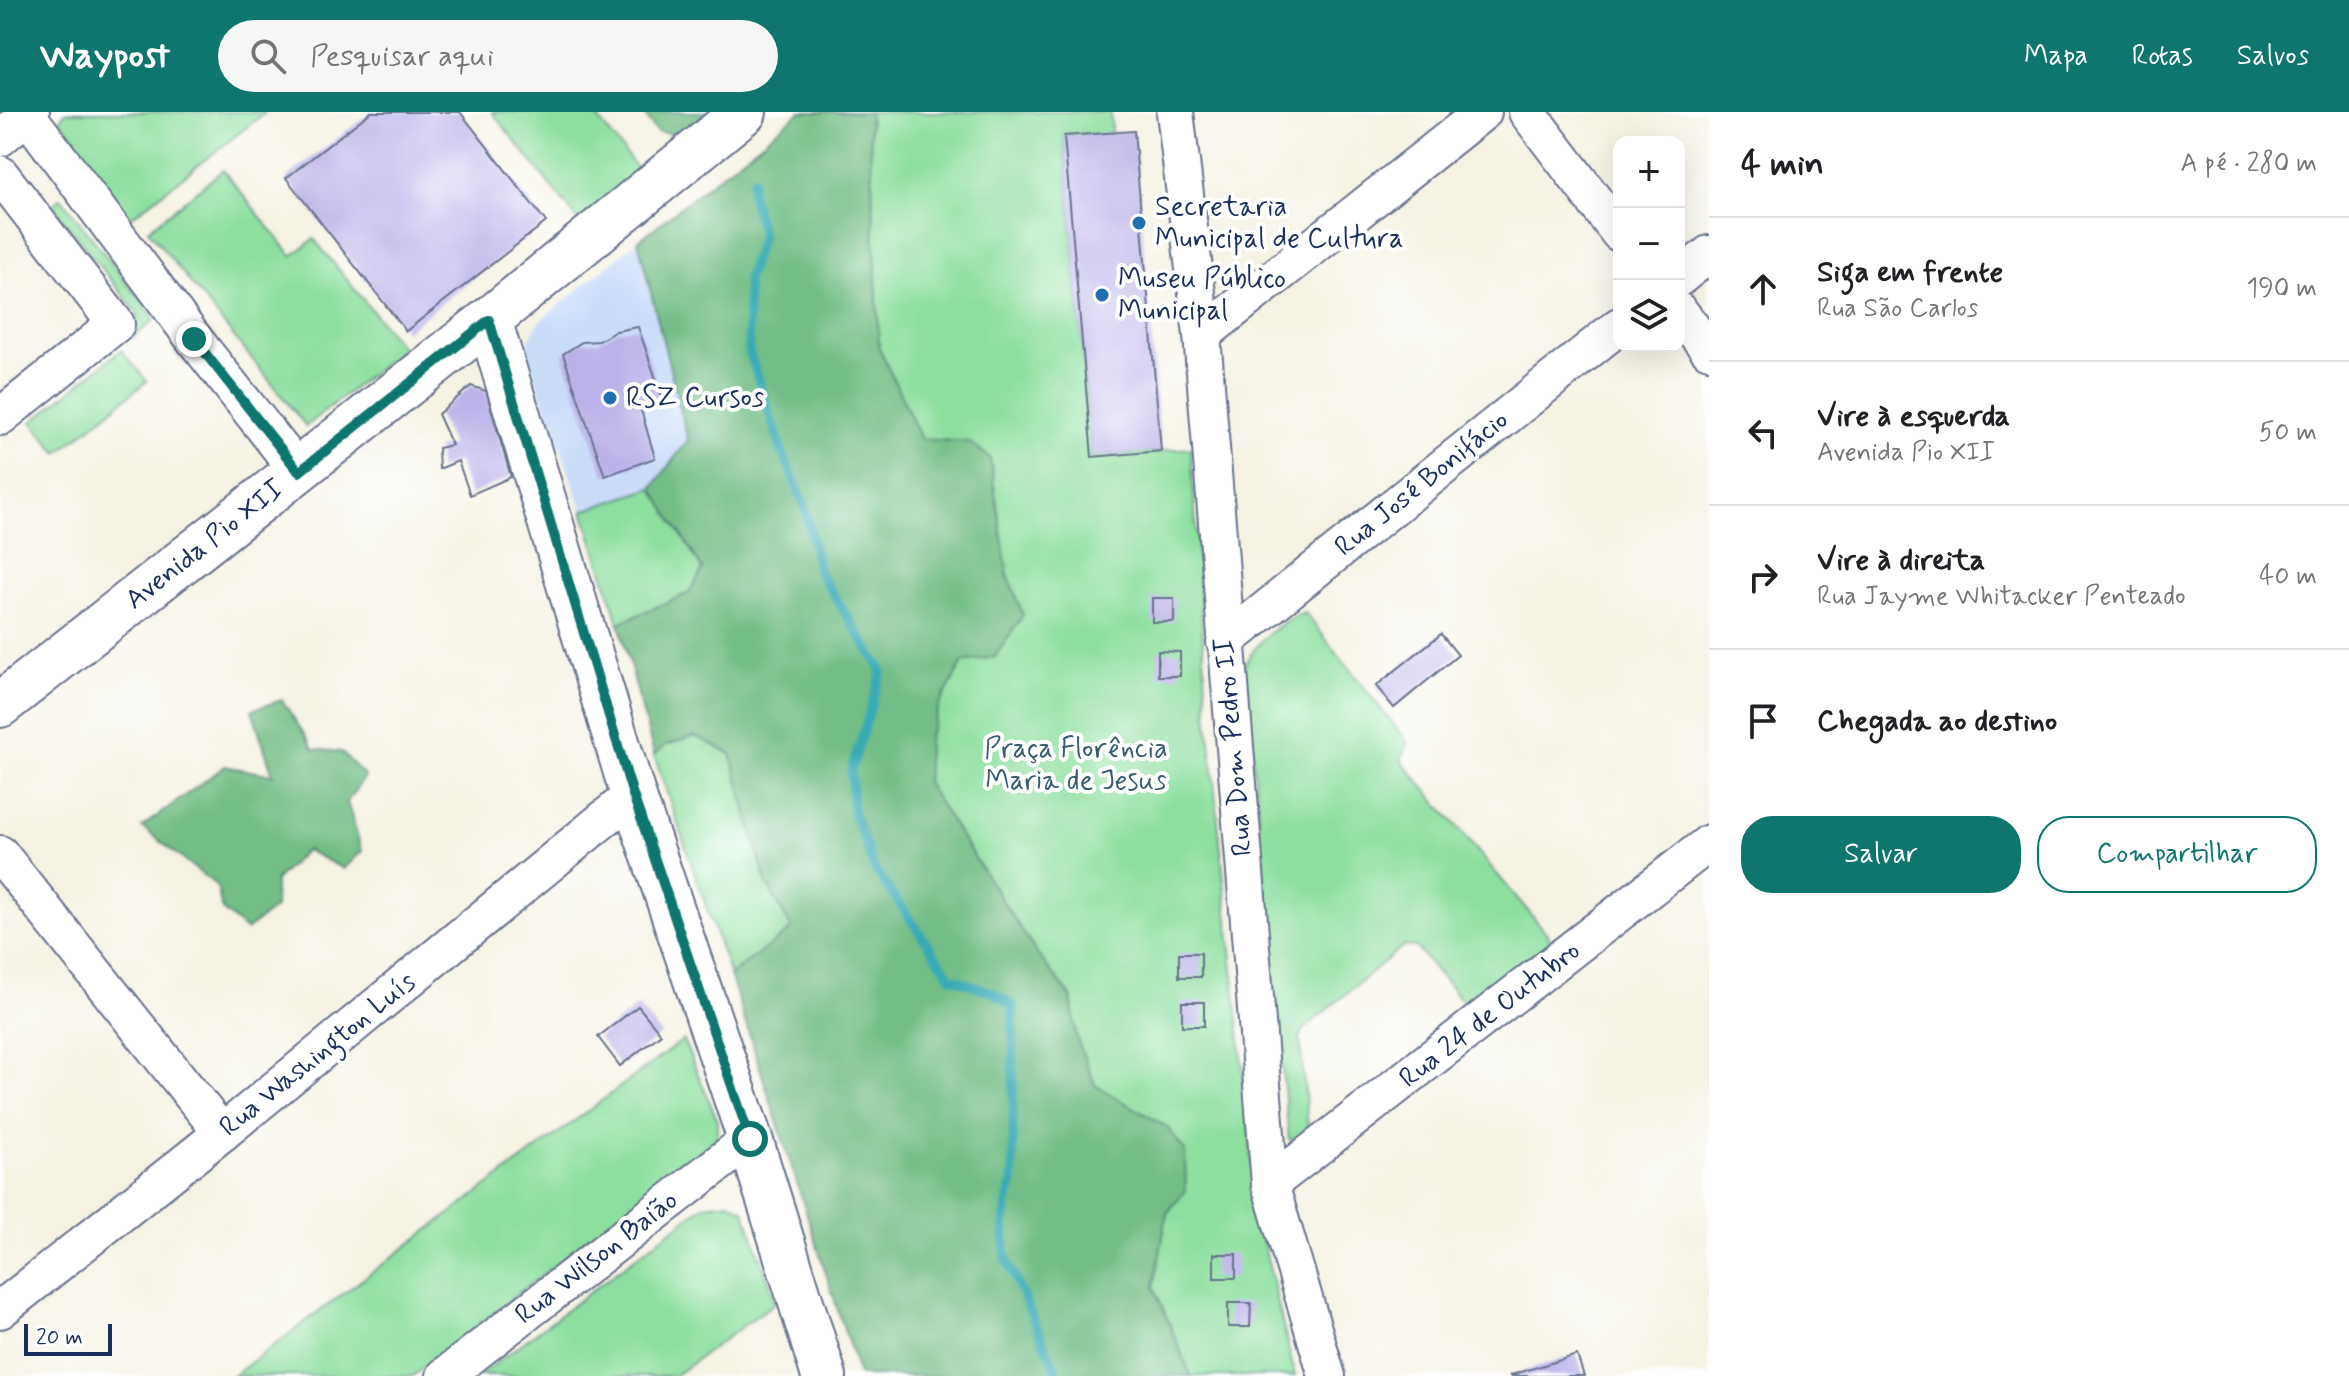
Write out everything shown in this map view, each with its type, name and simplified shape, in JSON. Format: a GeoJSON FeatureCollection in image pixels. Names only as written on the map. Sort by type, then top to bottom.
{"type":"FeatureCollection","features":[{"type":"Feature","properties":{"kind":"main road","name":"Avenida Pio XII"},"geometry":{"type":"LineString","coordinates":[[0,705],[299,472],[744,112]]}},
{"type":"Feature","properties":{"kind":"main road"},"geometry":{"type":"LineString","coordinates":[[489,320],[633,795],[750,1139],[824,1376]]}},
{"type":"Feature","properties":{"kind":"street","name":"Rua Dom Pedro II"},"geometry":{"type":"LineString","coordinates":[[1175,112],[1202,335],[1270,1184],[1327,1376]]}},
{"type":"Feature","properties":{"kind":"street"},"geometry":{"type":"LineString","coordinates":[[1202,335],[1483,112]]}},
{"type":"Feature","properties":{"kind":"street"},"geometry":{"type":"LineString","coordinates":[[1527,112],[1613,225]]}},
{"type":"Feature","properties":{"kind":"street"},"geometry":{"type":"LineString","coordinates":[[0,138],[28,113],[194,339],[299,472]]}},
{"type":"Feature","properties":{"kind":"street"},"geometry":{"type":"LineString","coordinates":[[0,174],[116,324],[0,417]]}},
{"type":"Feature","properties":{"kind":"street"},"geometry":{"type":"LineString","coordinates":[[1685,273],[1709,254]]}},
{"type":"Feature","properties":{"kind":"street"},"geometry":{"type":"LineString","coordinates":[[1685,319],[1709,350]]}},
{"type":"Feature","properties":{"kind":"street","name":"Rua José Bonifácio"},"geometry":{"type":"LineString","coordinates":[[1225,642],[1613,331]]}},
{"type":"Feature","properties":{"kind":"street","name":"Rua Washington Luís"},"geometry":{"type":"LineString","coordinates":[[0,1310],[222,1133],[633,795]]}},
{"type":"Feature","properties":{"kind":"street","name":"Rua 24 de Outubro"},"geometry":{"type":"LineString","coordinates":[[1270,1184],[1709,843]]}},
{"type":"Feature","properties":{"kind":"street"},"geometry":{"type":"LineString","coordinates":[[0,854],[222,1133]]}},
{"type":"Feature","properties":{"kind":"street","name":"Rua Wilson Baião"},"geometry":{"type":"LineString","coordinates":[[445,1376],[750,1139]]}},
{"type":"Feature","properties":{"kind":"shaded area","name":"RSZ Cursos"},"geometry":{"type":"Polygon","coordinates":[[[638,241],[688,441],[652,488],[583,511],[527,355],[528,341],[540,321],[638,241]]]}},
{"type":"Feature","properties":{"kind":"green space"},"geometry":{"type":"Polygon","coordinates":[[[65,112],[266,112],[129,219],[60,120],[65,112]]]}},
{"type":"Feature","properties":{"kind":"green space"},"geometry":{"type":"Polygon","coordinates":[[[492,112],[593,112],[641,173],[579,221],[492,112]]]}},
{"type":"Feature","properties":{"kind":"green space"},"geometry":{"type":"Polygon","coordinates":[[[642,112],[719,112],[688,136],[657,132],[642,112]]]}},
{"type":"Feature","properties":{"kind":"green space"},"geometry":{"type":"Polygon","coordinates":[[[800,112],[869,112],[879,348],[921,439],[969,442],[990,458],[1008,577],[1023,615],[995,657],[963,662],[939,705],[928,739],[926,783],[1037,954],[1071,997],[1077,1039],[1095,1085],[1168,1128],[1185,1151],[1186,1190],[1167,1213],[1154,1287],[1191,1376],[859,1376],[730,975],[792,929],[766,882],[731,754],[695,736],[666,745],[654,755],[619,623],[689,593],[703,569],[652,488],[688,440],[638,241],[800,112]]]}},
{"type":"Feature","properties":{"kind":"green space","name":"Praça Florência Maria de Jesus"},"geometry":{"type":"Polygon","coordinates":[[[869,112],[1110,112],[1112,133],[1064,137],[1092,457],[1191,448],[1208,721],[1258,1220],[1295,1376],[1191,1376],[1154,1287],[1167,1213],[1186,1190],[1168,1128],[1095,1085],[1077,1039],[1071,996],[1037,954],[926,783],[928,739],[939,705],[963,662],[995,656],[1023,615],[969,442],[921,440],[879,348],[869,112]]]}},
{"type":"Feature","properties":{"kind":"green space"},"geometry":{"type":"Polygon","coordinates":[[[223,170],[292,256],[314,239],[403,349],[306,426],[148,230],[223,170]]]}},
{"type":"Feature","properties":{"kind":"green space"},"geometry":{"type":"Polygon","coordinates":[[[61,198],[155,319],[133,338],[131,334],[138,314],[52,206],[61,198]]]}},
{"type":"Feature","properties":{"kind":"green space"},"geometry":{"type":"Polygon","coordinates":[[[121,350],[147,381],[58,453],[32,422],[121,350]]]}},
{"type":"Feature","properties":{"kind":"green space"},"geometry":{"type":"Polygon","coordinates":[[[652,488],[703,570],[689,593],[619,623],[583,511],[652,488]]]}},
{"type":"Feature","properties":{"kind":"green space"},"geometry":{"type":"Polygon","coordinates":[[[1305,613],[1408,743],[1401,760],[1549,936],[1549,944],[1470,1005],[1461,1000],[1416,947],[1403,946],[1304,1029],[1300,1039],[1308,1127],[1300,1137],[1289,1140],[1244,667],[1269,634],[1286,621],[1305,613]]]}},
{"type":"Feature","properties":{"kind":"green space"},"geometry":{"type":"Polygon","coordinates":[[[282,700],[314,749],[341,752],[365,776],[347,802],[362,851],[344,869],[306,850],[275,881],[275,908],[246,930],[222,910],[217,886],[142,827],[225,766],[273,775],[252,710],[282,700]]]}},
{"type":"Feature","properties":{"kind":"green space"},"geometry":{"type":"Polygon","coordinates":[[[695,736],[731,754],[766,882],[792,929],[730,975],[654,755],[666,745],[695,736]]]}},
{"type":"Feature","properties":{"kind":"green space"},"geometry":{"type":"Polygon","coordinates":[[[683,1040],[717,1119],[717,1138],[413,1376],[233,1376],[683,1040]]]}},
{"type":"Feature","properties":{"kind":"green space"},"geometry":{"type":"Polygon","coordinates":[[[729,1202],[744,1210],[776,1302],[674,1376],[479,1376],[705,1205],[729,1202]]]}},
{"type":"Feature","properties":{"kind":"building"},"geometry":{"type":"Polygon","coordinates":[[[371,112],[460,112],[546,222],[406,331],[286,178],[371,112]]]}},
{"type":"Feature","properties":{"kind":"building","name":"Museu Público Municipal"},"geometry":{"type":"Polygon","coordinates":[[[1134,131],[1161,451],[1092,457],[1064,136],[1134,131]]]}},
{"type":"Feature","properties":{"kind":"building"},"geometry":{"type":"Polygon","coordinates":[[[638,327],[664,402],[641,410],[655,458],[605,476],[563,354],[582,342],[599,341],[616,331],[638,327]]]}},
{"type":"Feature","properties":{"kind":"building"},"geometry":{"type":"Polygon","coordinates":[[[471,386],[486,391],[511,477],[470,495],[458,461],[439,469],[438,448],[452,445],[438,414],[471,386]]]}},
{"type":"Feature","properties":{"kind":"building"},"geometry":{"type":"Polygon","coordinates":[[[1152,598],[1174,598],[1174,622],[1152,622],[1152,598]]]}},
{"type":"Feature","properties":{"kind":"building"},"geometry":{"type":"Polygon","coordinates":[[[1441,634],[1458,655],[1394,708],[1376,686],[1441,634]]]}},
{"type":"Feature","properties":{"kind":"building"},"geometry":{"type":"Polygon","coordinates":[[[1158,651],[1180,652],[1180,676],[1158,676],[1158,651]]]}},
{"type":"Feature","properties":{"kind":"building"},"geometry":{"type":"Polygon","coordinates":[[[1179,953],[1201,953],[1201,977],[1179,977],[1179,953]]]}},
{"type":"Feature","properties":{"kind":"building"},"geometry":{"type":"Polygon","coordinates":[[[1182,1002],[1204,1002],[1204,1026],[1182,1026],[1182,1002]]]}},
{"type":"Feature","properties":{"kind":"building"},"geometry":{"type":"Polygon","coordinates":[[[638,1006],[661,1034],[620,1066],[598,1037],[638,1006]]]}},
{"type":"Feature","properties":{"kind":"building"},"geometry":{"type":"Polygon","coordinates":[[[1214,1254],[1236,1254],[1236,1278],[1214,1278],[1214,1254]]]}},
{"type":"Feature","properties":{"kind":"building"},"geometry":{"type":"Polygon","coordinates":[[[1228,1303],[1251,1303],[1250,1327],[1228,1327],[1228,1303]]]}},
{"type":"Feature","properties":{"kind":"building"},"geometry":{"type":"Polygon","coordinates":[[[1577,1355],[1584,1376],[1511,1376],[1511,1375],[1577,1355]]]}},
{"type":"Feature","properties":{"kind":"waterway"},"geometry":{"type":"LineString","coordinates":[[753,179],[751,192],[762,235],[747,279],[749,351],[782,451],[805,506],[819,572],[882,671],[851,771],[853,810],[874,868],[951,977],[994,993],[1013,1006],[1013,1182],[1005,1211],[1005,1251],[1059,1376]]}},
{"type":"Feature","properties":{"kind":"place","name":"Secretaria Municipal de Cultura"},"geometry":{"type":"Point","coordinates":[1139,223]}},
{"type":"Feature","properties":{"kind":"place","name":"Museu Público Municipal"},"geometry":{"type":"Point","coordinates":[1102,295]}},
{"type":"Feature","properties":{"kind":"place","name":"RSZ Cursos"},"geometry":{"type":"Point","coordinates":[610,398]}},
{"type":"Feature","properties":{"kind":"route"},"geometry":{"type":"LineString","coordinates":[[194,339],[299,472],[489,320],[633,795],[750,1139]]}}]}
